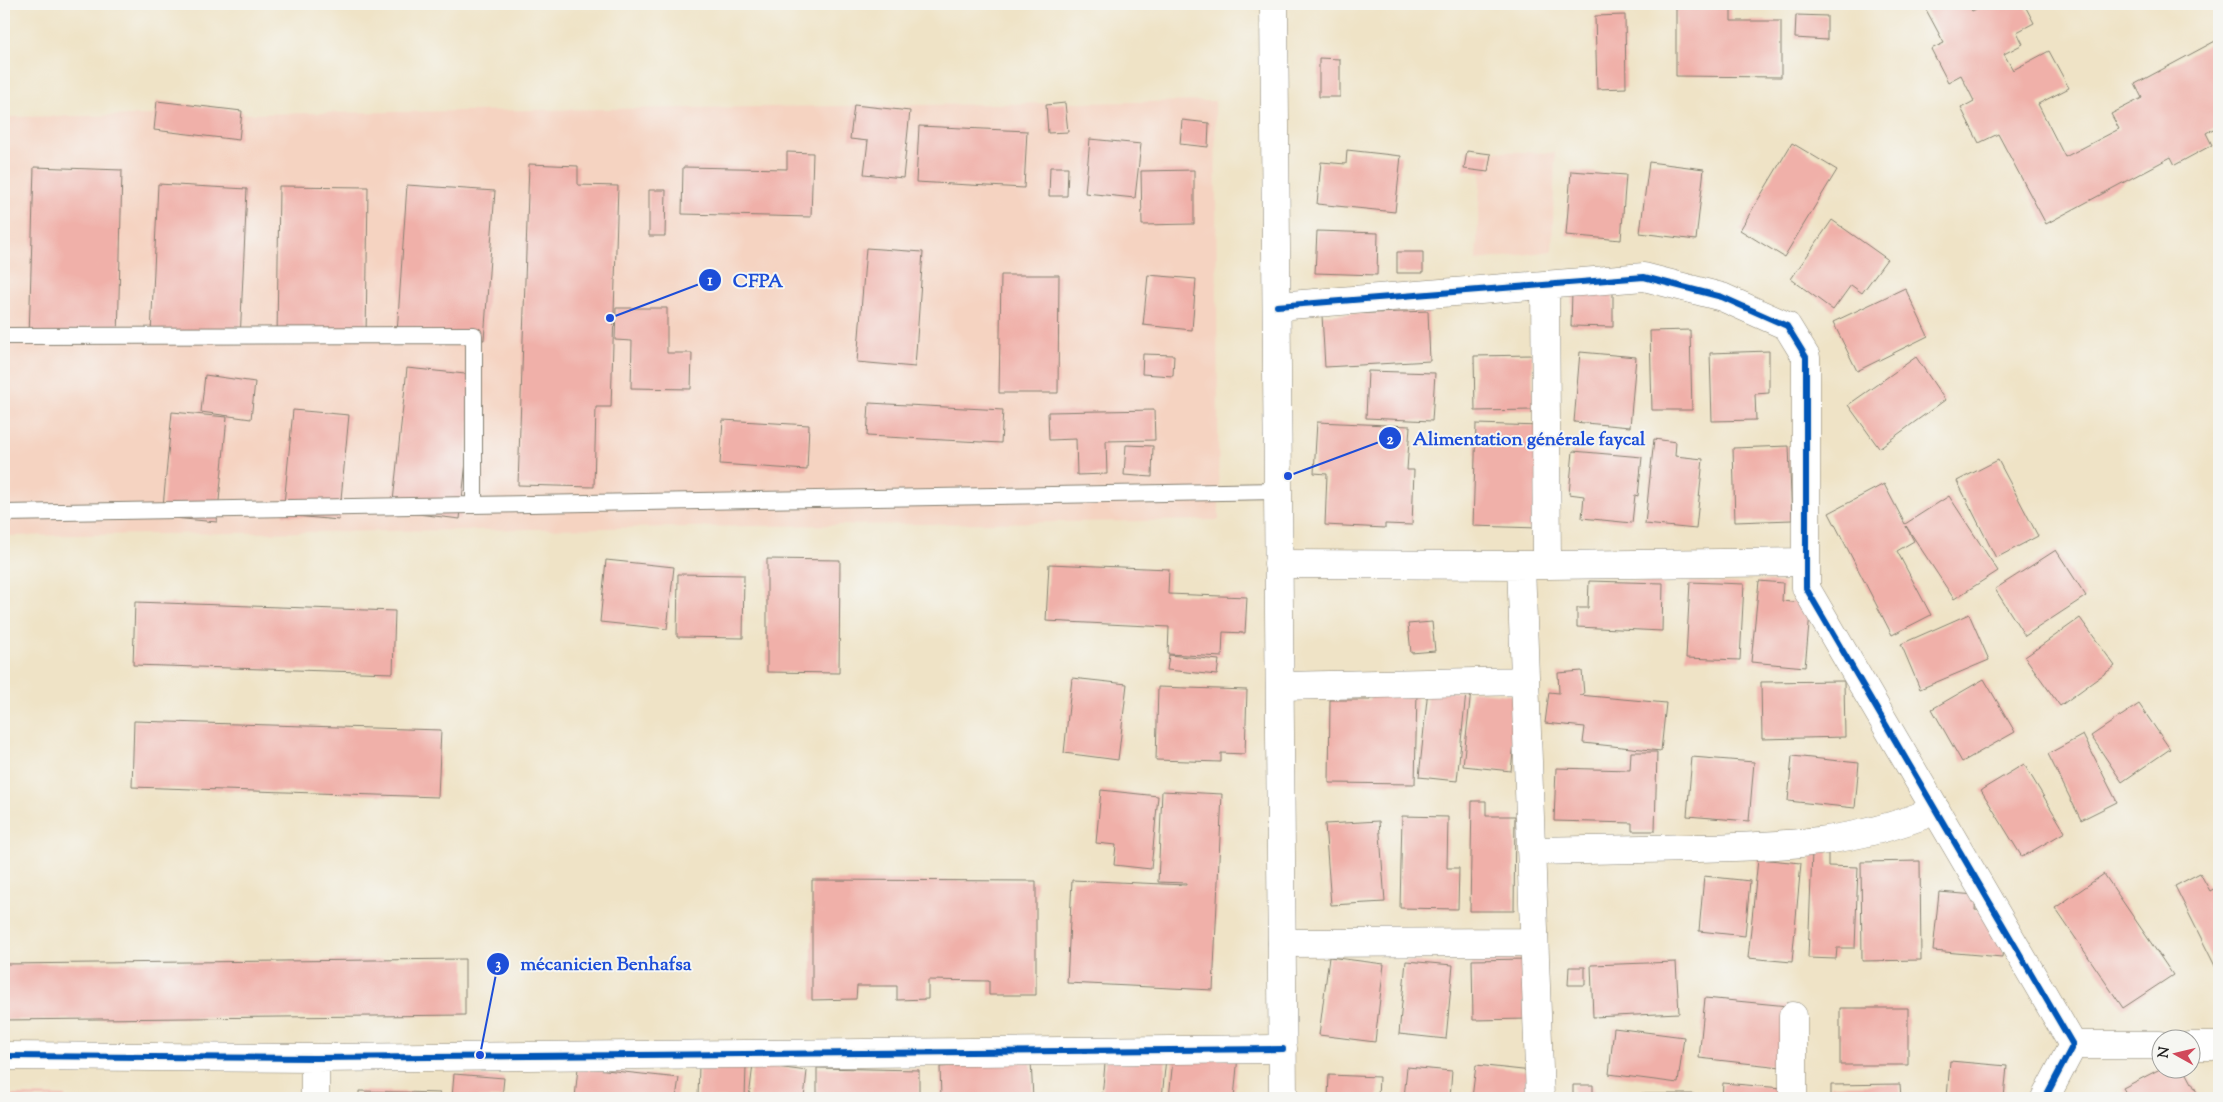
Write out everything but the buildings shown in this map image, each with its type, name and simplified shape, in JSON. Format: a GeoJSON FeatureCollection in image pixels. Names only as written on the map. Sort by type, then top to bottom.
{"type":"FeatureCollection","features":[{"type":"Feature","properties":{"kind":"street"},"geometry":{"type":"LineString","coordinates":[[1274,4],[1283,1098]]}},
{"type":"Feature","properties":{"kind":"street"},"geometry":{"type":"LineString","coordinates":[[1277,306],[1644,277],[1722,297],[1787,326],[1806,358],[1806,588],[2073,1045]]}},
{"type":"Feature","properties":{"kind":"street"},"geometry":{"type":"LineString","coordinates":[[1540,1098],[1525,681],[1534,565],[1545,285]]}},
{"type":"Feature","properties":{"kind":"street"},"geometry":{"type":"LineString","coordinates":[[1278,564],[1534,565],[1806,562]]}},
{"type":"Feature","properties":{"kind":"street"},"geometry":{"type":"LineString","coordinates":[[1280,686],[1525,681]]}},
{"type":"Feature","properties":{"kind":"street"},"geometry":{"type":"LineString","coordinates":[[1531,851],[1790,846],[1844,838],[1894,826],[1936,810]]}},
{"type":"Feature","properties":{"kind":"street"},"geometry":{"type":"LineString","coordinates":[[1282,943],[1534,942]]}},
{"type":"Feature","properties":{"kind":"street"},"geometry":{"type":"LineString","coordinates":[[1793,1016],[1793,1098]]}},
{"type":"Feature","properties":{"kind":"street"},"geometry":{"type":"LineString","coordinates":[[2073,1045],[2150,1045]]}},
{"type":"Feature","properties":{"kind":"street"},"geometry":{"type":"LineString","coordinates":[[2045,1098],[2073,1045]]}},
{"type":"Feature","properties":{"kind":"street"},"geometry":{"type":"LineString","coordinates":[[2200,1046],[2219,1046]]}},
{"type":"Feature","properties":{"kind":"street"},"geometry":{"type":"LineString","coordinates":[[4,1056],[315,1058],[1283,1049]]}},
{"type":"Feature","properties":{"kind":"street"},"geometry":{"type":"LineString","coordinates":[[315,1058],[315,1098]]}},
{"type":"Feature","properties":{"kind":"lane"},"geometry":{"type":"LineString","coordinates":[[4,336],[474,335],[474,505]]}},
{"type":"Feature","properties":{"kind":"lane"},"geometry":{"type":"LineString","coordinates":[[4,513],[1278,491]]}},
{"type":"Feature","properties":{"kind":"shaded area"},"geometry":{"type":"Polygon","coordinates":[[[1215,101],[1219,520],[4,536],[4,117],[1215,101]]]}},
{"type":"Feature","properties":{"kind":"shaded area"},"geometry":{"type":"Polygon","coordinates":[[[1482,151],[1555,153],[1552,251],[1476,260],[1482,151]]]}},
{"type":"Feature","properties":{"kind":"cycle path"},"geometry":{"type":"LineString","coordinates":[[1277,306],[1644,277],[1722,297],[1787,326],[1806,357],[1806,588],[2073,1045],[2045,1098]]}},
{"type":"Feature","properties":{"kind":"cycle path"},"geometry":{"type":"LineString","coordinates":[[4,1056],[315,1058],[1283,1049]]}},
{"type":"Feature","properties":{"kind":"place","name":"CFPA"},"geometry":{"type":"Point","coordinates":[610,318]}},
{"type":"Feature","properties":{"kind":"place","name":"Alimentation générale faycal"},"geometry":{"type":"Point","coordinates":[1288,476]}},
{"type":"Feature","properties":{"kind":"place","name":"mécanicien Benhafsa"},"geometry":{"type":"Point","coordinates":[480,1055]}}]}
